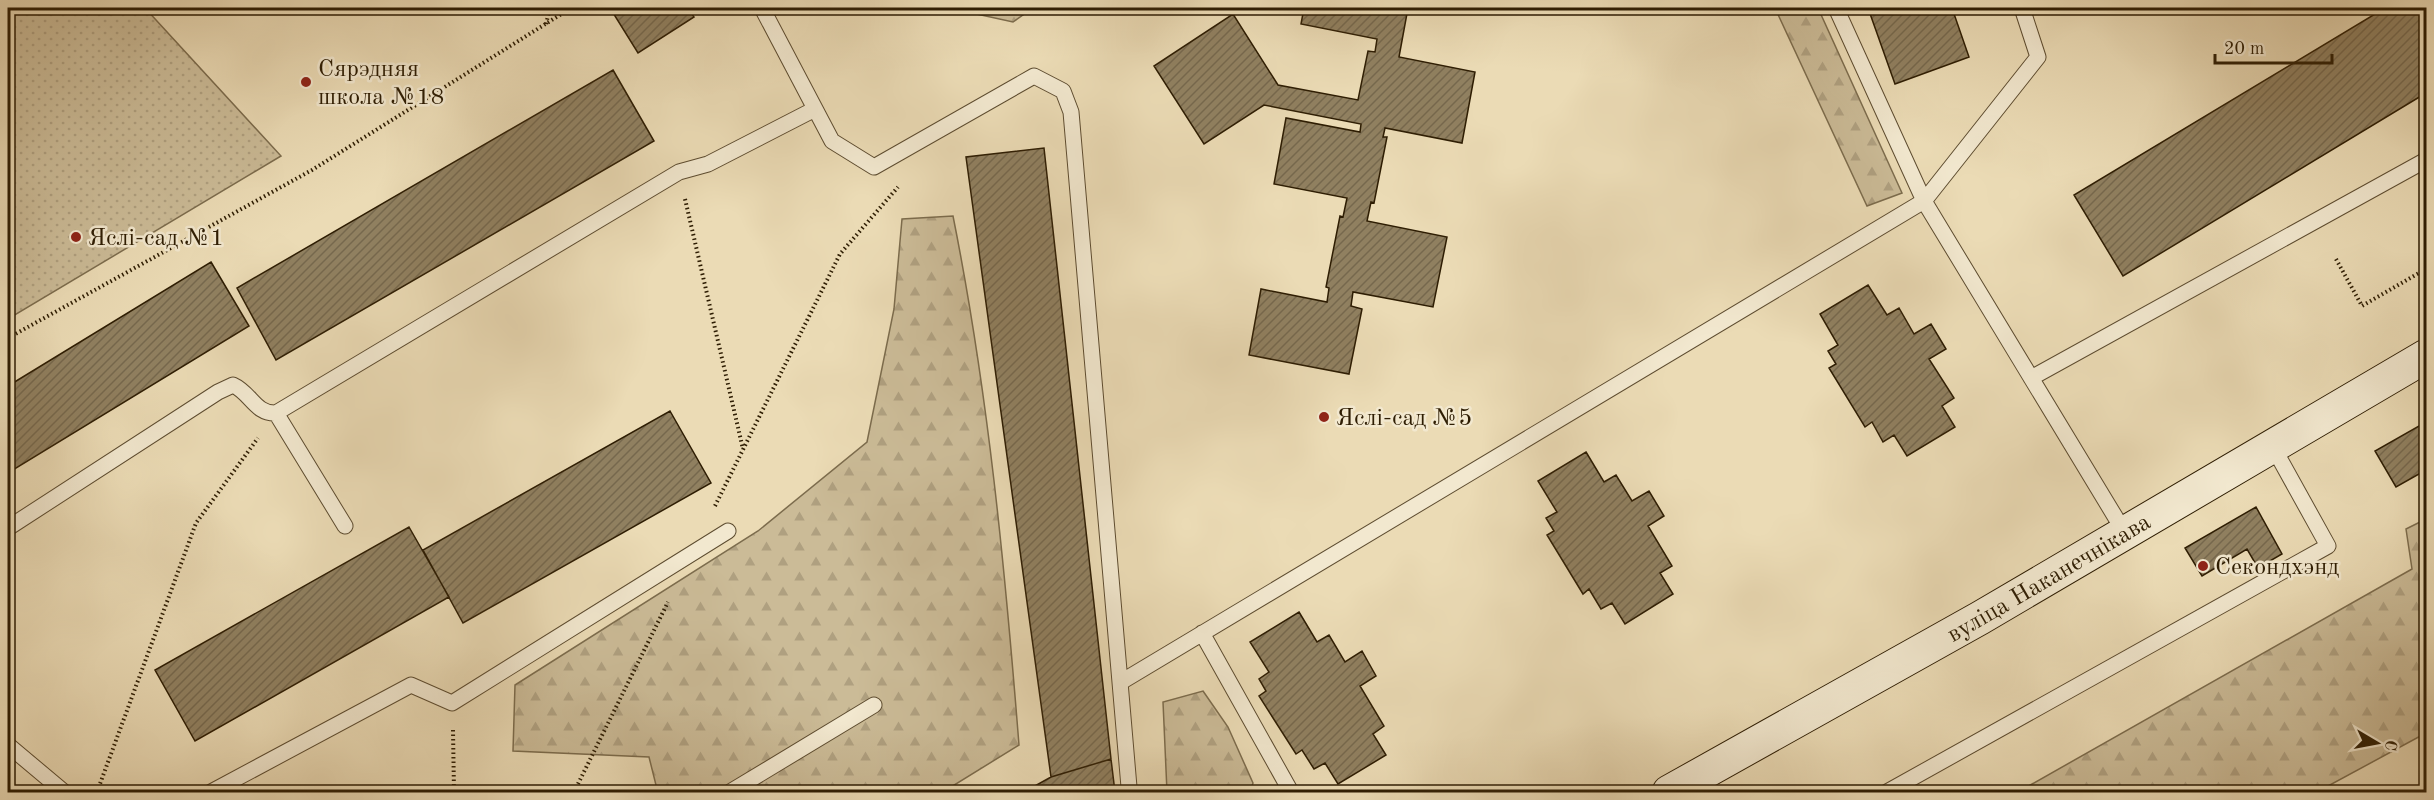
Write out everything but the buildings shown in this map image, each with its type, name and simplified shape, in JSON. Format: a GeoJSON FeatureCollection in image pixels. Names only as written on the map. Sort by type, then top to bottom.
{"type":"FeatureCollection","features":[{"type":"Feature","properties":{"kind":"main road","name":"вуліца Наканечнікава"},"geometry":{"type":"LineString","coordinates":[[1669,792],[1980,618],[2427,356]]}},
{"type":"Feature","properties":{"kind":"lane"},"geometry":{"type":"LineString","coordinates":[[762,8],[832,141],[874,167],[1034,76],[1064,92],[1071,112],[1129,787]]}},
{"type":"Feature","properties":{"kind":"lane"},"geometry":{"type":"LineString","coordinates":[[1836,8],[1924,201],[2125,533]]}},
{"type":"Feature","properties":{"kind":"lane"},"geometry":{"type":"LineString","coordinates":[[1120,682],[1924,201],[2038,57],[2022,8]]}},
{"type":"Feature","properties":{"kind":"lane"},"geometry":{"type":"LineString","coordinates":[[8,528],[233,385],[245,391],[258,408],[266,413],[276,412],[679,172],[708,164],[815,110]]}},
{"type":"Feature","properties":{"kind":"lane"},"geometry":{"type":"LineString","coordinates":[[2031,378],[2427,160]]}},
{"type":"Feature","properties":{"kind":"lane"},"geometry":{"type":"LineString","coordinates":[[276,412],[345,526]]}},
{"type":"Feature","properties":{"kind":"lane"},"geometry":{"type":"LineString","coordinates":[[1887,792],[2328,546],[2272,445]]}},
{"type":"Feature","properties":{"kind":"lane"},"geometry":{"type":"LineString","coordinates":[[211,792],[411,686],[452,703],[728,531]]}},
{"type":"Feature","properties":{"kind":"lane"},"geometry":{"type":"LineString","coordinates":[[1202,633],[1291,792]]}},
{"type":"Feature","properties":{"kind":"lane"},"geometry":{"type":"LineString","coordinates":[[730,792],[874,705]]}},
{"type":"Feature","properties":{"kind":"lane"},"geometry":{"type":"LineString","coordinates":[[8,745],[64,792]]}},
{"type":"Feature","properties":{"kind":"path"},"geometry":{"type":"LineString","coordinates":[[546,24],[550,8]]}},
{"type":"Feature","properties":{"kind":"path"},"geometry":{"type":"LineString","coordinates":[[8,338],[312,170],[571,8]]}},
{"type":"Feature","properties":{"kind":"path"},"geometry":{"type":"LineString","coordinates":[[679,172],[743,450]]}},
{"type":"Feature","properties":{"kind":"path"},"geometry":{"type":"LineString","coordinates":[[574,792],[840,254],[899,186]]}},
{"type":"Feature","properties":{"kind":"path"},"geometry":{"type":"LineString","coordinates":[[2336,259],[2362,306],[2427,269]]}},
{"type":"Feature","properties":{"kind":"path"},"geometry":{"type":"LineString","coordinates":[[97,792],[196,523],[276,412]]}},
{"type":"Feature","properties":{"kind":"path"},"geometry":{"type":"LineString","coordinates":[[452,703],[454,792]]}},
{"type":"Feature","properties":{"kind":"path"},"geometry":{"type":"LineString","coordinates":[[2410,792],[2427,783]]}},
{"type":"Feature","properties":{"kind":"green space","name":"Яслі-сад №1"},"geometry":{"type":"Polygon","coordinates":[[[8,8],[145,8],[281,156],[8,319],[8,8]]]}},
{"type":"Feature","properties":{"kind":"green space"},"geometry":{"type":"Polygon","coordinates":[[[949,8],[1033,8],[1013,22],[949,8]]]}},
{"type":"Feature","properties":{"kind":"green space"},"geometry":{"type":"Polygon","coordinates":[[[1775,8],[1818,8],[1902,193],[1867,206],[1775,8]]]}},
{"type":"Feature","properties":{"kind":"green space"},"geometry":{"type":"Polygon","coordinates":[[[953,216],[986,414],[1008,612],[1019,745],[943,792],[651,792],[657,789],[649,757],[513,751],[515,685],[758,531],[867,442],[894,309],[902,219],[953,216]]]}},
{"type":"Feature","properties":{"kind":"green space"},"geometry":{"type":"Polygon","coordinates":[[[2426,519],[2426,733],[2317,792],[2018,792],[2412,569],[2406,529],[2426,519]]]}},
{"type":"Feature","properties":{"kind":"green space"},"geometry":{"type":"Polygon","coordinates":[[[1203,691],[1228,727],[1253,783],[1250,792],[1167,792],[1163,702],[1203,691]]]}},
{"type":"Feature","properties":{"kind":"place","name":"Сярэдняя школа №18"},"geometry":{"type":"Point","coordinates":[306,82]}},
{"type":"Feature","properties":{"kind":"place","name":"Яслі-сад №1"},"geometry":{"type":"Point","coordinates":[76,237]}},
{"type":"Feature","properties":{"kind":"place","name":"Яслі-сад №5"},"geometry":{"type":"Point","coordinates":[1324,417]}},
{"type":"Feature","properties":{"kind":"place","name":"Секондхэнд"},"geometry":{"type":"Point","coordinates":[2203,566]}}]}
